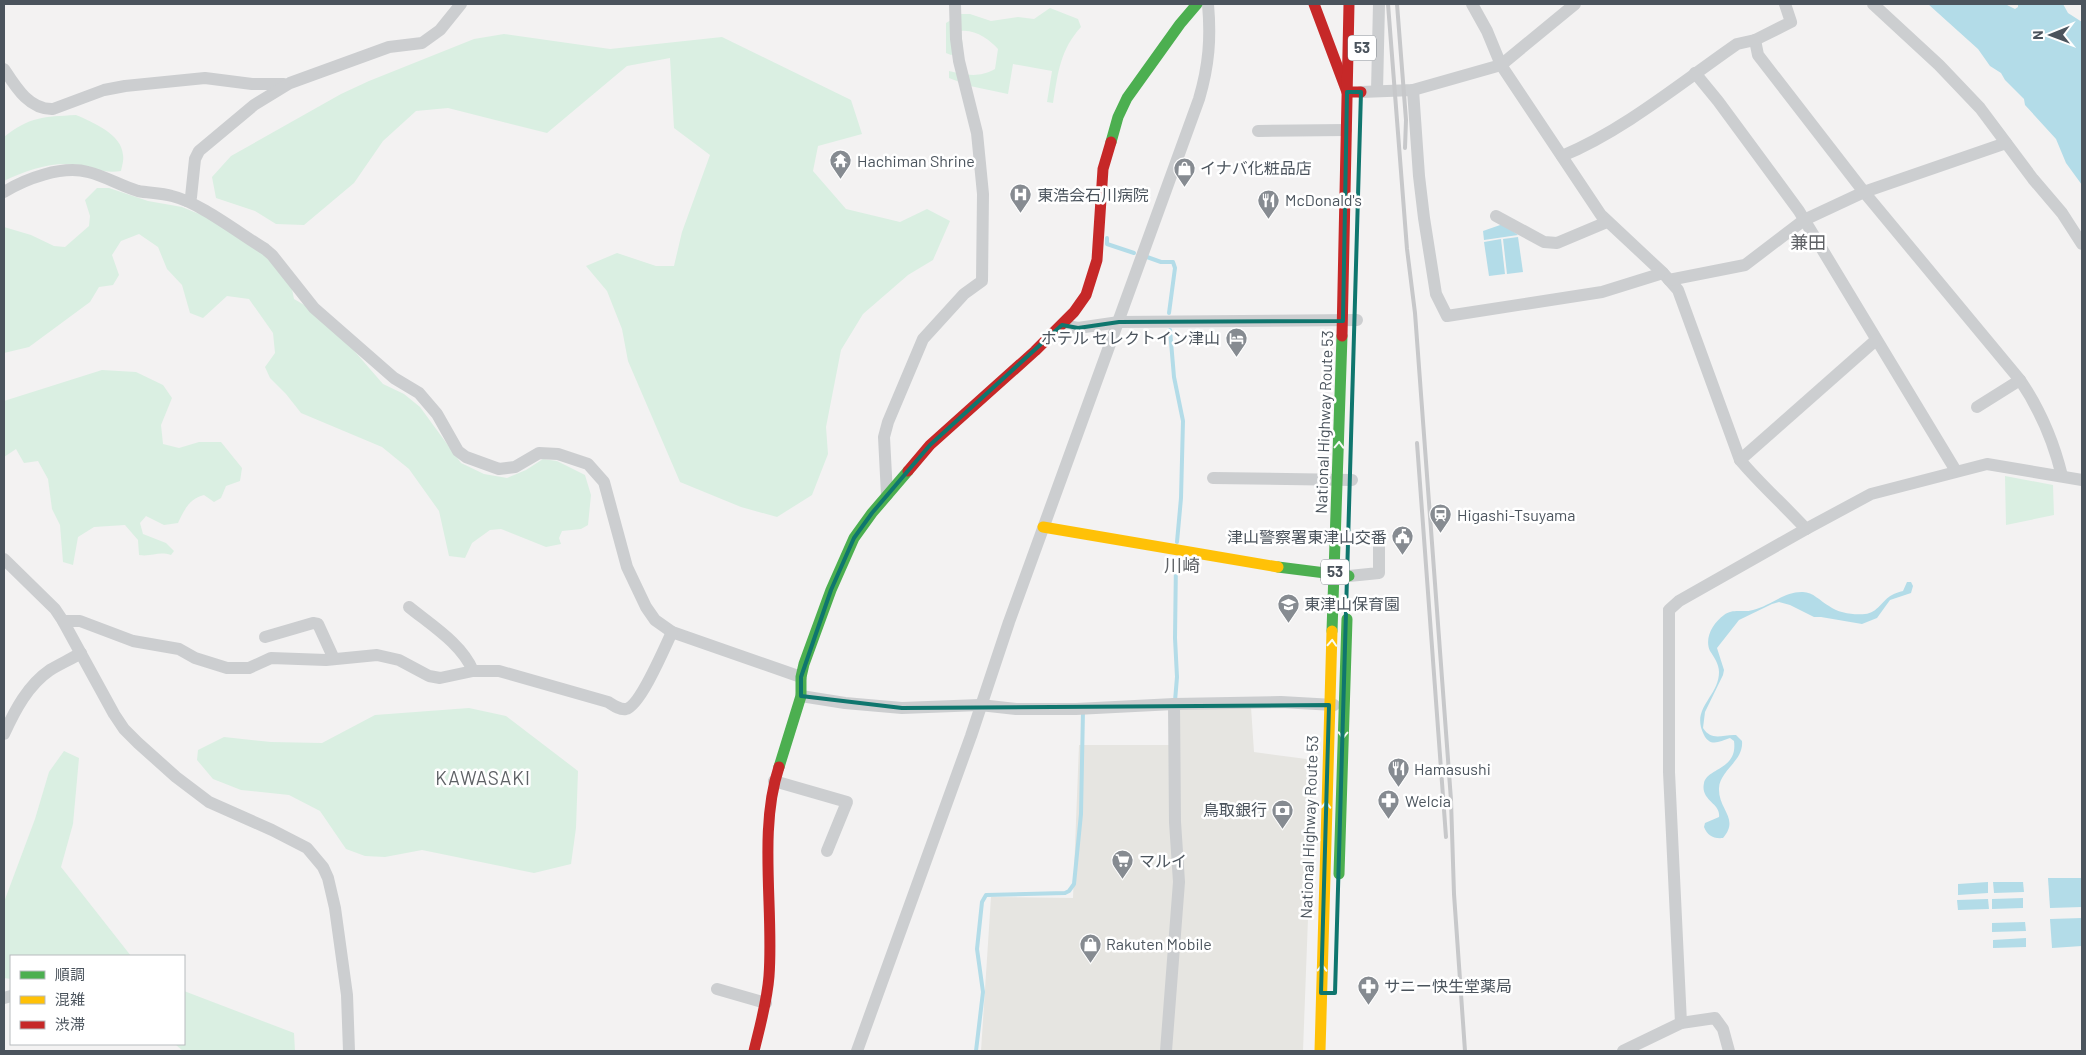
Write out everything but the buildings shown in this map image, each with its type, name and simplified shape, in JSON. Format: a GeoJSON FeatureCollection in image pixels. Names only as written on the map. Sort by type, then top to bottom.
{"type":"FeatureCollection","features":[{"type":"Feature","properties":{"kind":"main road"},"geometry":{"type":"LineString","coordinates":[[754,1051],[766,1003],[769,975],[769,830],[774,781],[801,696],[801,677],[831,590],[854,538],[887,495],[930,445],[1006,379],[1062,325],[1086,295],[1095,272],[1103,169],[1118,117],[1127,98],[1180,24],[1197,4]]}},
{"type":"Feature","properties":{"kind":"main road"},"geometry":{"type":"LineString","coordinates":[[1314,4],[1347,92],[1361,92]]}},
{"type":"Feature","properties":{"kind":"main road","name":"National Highway Route 53"},"geometry":{"type":"LineString","coordinates":[[1320,1051],[1329,705],[1343,320],[1349,4]]}},
{"type":"Feature","properties":{"kind":"main road"},"geometry":{"type":"LineString","coordinates":[[1043,528],[1269,566],[1335,575],[1349,580]]}},
{"type":"Feature","properties":{"kind":"main road","name":"53"},"geometry":{"type":"LineString","coordinates":[[1349,562],[1349,580]]}},
{"type":"Feature","properties":{"kind":"main road","name":"National Highway Route 53"},"geometry":{"type":"LineString","coordinates":[[1338,885],[1348,604]]}},
{"type":"Feature","properties":{"kind":"street"},"geometry":{"type":"LineString","coordinates":[[188,201],[195,159],[200,151],[254,105],[290,83],[389,47],[422,43],[440,30],[461,4]]}},
{"type":"Feature","properties":{"kind":"street"},"geometry":{"type":"LineString","coordinates":[[887,495],[884,437],[888,422],[924,338],[964,294],[982,281],[983,194],[979,151],[977,134],[959,62],[955,4]]}},
{"type":"Feature","properties":{"kind":"street"},"geometry":{"type":"LineString","coordinates":[[857,1051],[1074,440],[1168,188],[1207,72],[1210,45],[1208,4]]}},
{"type":"Feature","properties":{"kind":"street"},"geometry":{"type":"LineString","coordinates":[[1377,91],[1378,4]]}},
{"type":"Feature","properties":{"kind":"street"},"geometry":{"type":"LineString","coordinates":[[1472,4],[1487,31],[1500,65],[1601,216],[1666,276],[1678,290],[1740,460],[1806,529]]}},
{"type":"Feature","properties":{"kind":"street"},"geometry":{"type":"LineString","coordinates":[[1361,92],[1413,90],[1500,65],[1575,4]]}},
{"type":"Feature","properties":{"kind":"street"},"geometry":{"type":"LineString","coordinates":[[1562,156],[1578,149],[1647,108],[1738,44],[1755,40],[1791,22],[1785,4]]}},
{"type":"Feature","properties":{"kind":"street"},"geometry":{"type":"LineString","coordinates":[[1873,4],[1939,66],[1980,108],[2062,214],[2082,244]]}},
{"type":"Feature","properties":{"kind":"street"},"geometry":{"type":"LineString","coordinates":[[1755,40],[1758,55],[1864,192],[2030,394],[2046,430],[2062,476]]}},
{"type":"Feature","properties":{"kind":"street"},"geometry":{"type":"LineString","coordinates":[[4,69],[15,86],[27,99],[46,109],[104,90],[125,86],[205,78],[267,85],[290,83]]}},
{"type":"Feature","properties":{"kind":"street"},"geometry":{"type":"LineString","coordinates":[[1695,73],[1718,101],[1804,220],[1956,471]]}},
{"type":"Feature","properties":{"kind":"street"},"geometry":{"type":"LineString","coordinates":[[1413,90],[1424,218],[1436,294],[1447,316],[1602,292],[1666,276],[1745,266],[1804,220],[1864,192],[2006,143]]}},
{"type":"Feature","properties":{"kind":"street"},"geometry":{"type":"LineString","coordinates":[[1258,131],[1346,130]]}},
{"type":"Feature","properties":{"kind":"street"},"geometry":{"type":"LineString","coordinates":[[4,192],[16,184],[44,175],[61,171],[86,171],[137,190],[173,196],[188,201],[272,255],[314,308],[394,378],[419,393],[437,414],[458,451],[466,457],[499,469],[515,467],[539,453],[558,454],[588,464],[604,482],[628,567],[646,607],[656,620],[672,632],[801,677]]}},
{"type":"Feature","properties":{"kind":"street"},"geometry":{"type":"LineString","coordinates":[[1496,216],[1544,242],[1557,243],[1607,222]]}},
{"type":"Feature","properties":{"kind":"street"},"geometry":{"type":"LineString","coordinates":[[1062,325],[1078,328],[1119,322],[1356,320]]}},
{"type":"Feature","properties":{"kind":"street"},"geometry":{"type":"LineString","coordinates":[[1740,460],[1876,340]]}},
{"type":"Feature","properties":{"kind":"street"},"geometry":{"type":"LineString","coordinates":[[1977,407],[2020,380]]}},
{"type":"Feature","properties":{"kind":"street"},"geometry":{"type":"LineString","coordinates":[[1681,1023],[1669,772],[1668,610],[1679,601],[1871,494],[1988,464],[2082,480]]}},
{"type":"Feature","properties":{"kind":"street"},"geometry":{"type":"LineString","coordinates":[[1212,478],[1352,480]]}},
{"type":"Feature","properties":{"kind":"street"},"geometry":{"type":"LineString","coordinates":[[1349,580],[1379,573],[1379,545]]}},
{"type":"Feature","properties":{"kind":"street"},"geometry":{"type":"LineString","coordinates":[[4,559],[55,609],[64,621],[124,729],[162,764],[209,802],[307,848],[323,866],[328,878],[335,908],[346,985],[349,1051]]}},
{"type":"Feature","properties":{"kind":"street"},"geometry":{"type":"LineString","coordinates":[[409,607],[453,644],[470,663],[473,671]]}},
{"type":"Feature","properties":{"kind":"street"},"geometry":{"type":"LineString","coordinates":[[64,621],[80,622],[133,641],[178,648],[195,658],[227,668],[249,668],[271,658],[334,659],[377,655],[399,660],[429,676],[440,678],[473,671],[499,671],[627,709],[634,704],[646,684],[672,632]]}},
{"type":"Feature","properties":{"kind":"street"},"geometry":{"type":"LineString","coordinates":[[265,637],[313,623],[318,624],[334,659]]}},
{"type":"Feature","properties":{"kind":"street"},"geometry":{"type":"LineString","coordinates":[[4,734],[22,700],[37,681],[49,671],[81,653]]}},
{"type":"Feature","properties":{"kind":"street"},"geometry":{"type":"LineString","coordinates":[[801,696],[845,703],[902,708],[980,705],[1016,709],[1076,709],[1174,704],[1282,702],[1344,705]]}},
{"type":"Feature","properties":{"kind":"street"},"geometry":{"type":"LineString","coordinates":[[1166,1051],[1179,882],[1175,822],[1174,704]]}},
{"type":"Feature","properties":{"kind":"street"},"geometry":{"type":"LineString","coordinates":[[774,781],[847,802],[827,851]]}},
{"type":"Feature","properties":{"kind":"street"},"geometry":{"type":"LineString","coordinates":[[717,989],[766,1003]]}},
{"type":"Feature","properties":{"kind":"street"},"geometry":{"type":"LineString","coordinates":[[1321,993],[1335,993]]}},
{"type":"Feature","properties":{"kind":"street"},"geometry":{"type":"LineString","coordinates":[[1623,1051],[1681,1023],[1716,1018],[1723,1029],[1729,1051]]}},
{"type":"Feature","properties":{"kind":"highlighted area"},"geometry":{"type":"Polygon","coordinates":[[[1347,92],[1361,92],[1335,993],[1321,993],[1329,705],[902,708],[801,696],[801,677],[831,590],[854,538],[872,513],[930,445],[1062,325],[1078,328],[1119,322],[1343,321],[1347,92]]]}},
{"type":"Feature","properties":{"kind":"shaded area"},"geometry":{"type":"Polygon","coordinates":[[[1251,707],[1254,752],[1314,760],[1303,1051],[981,1051],[991,897],[1073,898],[1079,745],[1180,745],[1180,708],[1251,707]]]}},
{"type":"Feature","properties":{"kind":"green space"},"geometry":{"type":"Polygon","coordinates":[[[1050,8],[1078,19],[1081,27],[1068,44],[1064,53],[1053,103],[1047,102],[1052,71],[1013,64],[1008,94],[970,86],[949,78],[949,71],[978,75],[995,69],[998,49],[982,36],[972,32],[961,31],[963,48],[951,55],[946,53],[946,23],[961,14],[970,14],[991,21],[1018,17],[1034,19],[1050,8]]]}},
{"type":"Feature","properties":{"kind":"green space"},"geometry":{"type":"Polygon","coordinates":[[[504,34],[610,49],[722,37],[851,100],[862,134],[818,146],[813,171],[846,209],[900,222],[927,209],[950,221],[933,260],[908,275],[863,314],[841,350],[826,427],[828,454],[812,495],[777,517],[741,507],[680,482],[628,361],[622,329],[607,291],[586,266],[617,253],[656,266],[674,266],[682,232],[710,155],[674,128],[670,58],[627,66],[547,133],[448,108],[416,111],[383,141],[354,183],[304,225],[276,224],[255,211],[216,198],[212,177],[231,156],[341,94],[369,81],[474,39],[504,34]]]}},
{"type":"Feature","properties":{"kind":"green space"},"geometry":{"type":"Polygon","coordinates":[[[76,115],[105,130],[117,141],[123,157],[121,171],[104,171],[79,165],[60,164],[31,170],[4,181],[4,137],[30,121],[55,116],[76,115]]]}},
{"type":"Feature","properties":{"kind":"green space"},"geometry":{"type":"Polygon","coordinates":[[[97,188],[109,188],[148,201],[182,207],[209,218],[267,255],[291,284],[294,299],[306,306],[337,331],[383,384],[404,394],[420,407],[461,463],[484,474],[507,478],[526,470],[543,459],[557,461],[585,475],[591,495],[588,525],[581,529],[562,531],[559,538],[561,544],[546,547],[501,529],[490,530],[472,543],[465,558],[449,556],[439,511],[409,469],[382,447],[301,413],[270,378],[265,367],[275,353],[273,333],[249,299],[227,296],[203,318],[190,313],[182,285],[167,269],[158,247],[139,234],[121,241],[112,255],[119,275],[113,285],[99,287],[90,302],[29,347],[4,353],[4,227],[31,235],[54,246],[65,247],[89,226],[90,216],[85,200],[97,188]]]}},
{"type":"Feature","properties":{"kind":"green space"},"geometry":{"type":"Polygon","coordinates":[[[102,370],[136,372],[163,385],[172,398],[161,425],[163,444],[179,448],[199,442],[221,442],[242,468],[240,481],[226,486],[221,498],[214,502],[204,495],[195,499],[185,509],[178,523],[164,525],[146,516],[140,523],[143,534],[166,543],[174,551],[171,555],[139,555],[138,540],[125,525],[94,527],[78,537],[73,565],[63,562],[60,525],[52,509],[48,479],[38,461],[24,463],[16,449],[4,457],[4,401],[102,370]]]}},
{"type":"Feature","properties":{"kind":"green space"},"geometry":{"type":"Polygon","coordinates":[[[2005,476],[2053,485],[2054,515],[2006,525],[2005,476]]]}},
{"type":"Feature","properties":{"kind":"green space"},"geometry":{"type":"Polygon","coordinates":[[[469,708],[506,716],[578,771],[576,828],[571,864],[534,873],[422,850],[385,857],[365,856],[346,849],[320,811],[289,795],[241,790],[213,779],[197,760],[198,750],[224,737],[271,742],[322,743],[375,715],[469,708]]]}},
{"type":"Feature","properties":{"kind":"green space"},"geometry":{"type":"Polygon","coordinates":[[[64,751],[79,758],[73,824],[61,867],[130,955],[10,955],[10,979],[4,978],[4,902],[35,819],[49,772],[64,751]]]}},
{"type":"Feature","properties":{"kind":"green space"},"geometry":{"type":"Polygon","coordinates":[[[185,991],[294,1033],[295,1051],[183,1051],[176,1045],[185,1045],[185,991]]]}},
{"type":"Feature","properties":{"kind":"water"},"geometry":{"type":"Polygon","coordinates":[[[1928,4],[2005,4],[2015,9],[2018,7],[2018,4],[2063,4],[2068,13],[2082,22],[2082,185],[2066,163],[2056,139],[2025,105],[2024,99],[2005,80],[2001,73],[1990,66],[1978,49],[1928,4]]]}},
{"type":"Feature","properties":{"kind":"water"},"geometry":{"type":"Polygon","coordinates":[[[1503,224],[1518,235],[1484,240],[1483,231],[1503,224]]]}},
{"type":"Feature","properties":{"kind":"water"},"geometry":{"type":"Polygon","coordinates":[[[1518,237],[1523,272],[1507,274],[1503,239],[1518,237]]]}},
{"type":"Feature","properties":{"kind":"water"},"geometry":{"type":"Polygon","coordinates":[[[1501,239],[1505,274],[1489,276],[1484,242],[1501,239]]]}},
{"type":"Feature","properties":{"kind":"water"},"geometry":{"type":"Polygon","coordinates":[[[1907,582],[1911,582],[1913,586],[1911,593],[1890,600],[1877,618],[1862,624],[1814,617],[1790,605],[1779,602],[1739,620],[1717,648],[1724,670],[1705,712],[1703,728],[1710,735],[1714,736],[1736,735],[1742,741],[1742,748],[1720,782],[1720,796],[1729,819],[1728,831],[1723,838],[1716,838],[1709,834],[1704,827],[1705,823],[1719,817],[1719,812],[1705,794],[1704,783],[1706,778],[1727,763],[1734,751],[1734,741],[1730,738],[1715,742],[1709,741],[1706,739],[1701,726],[1700,717],[1718,681],[1718,666],[1708,646],[1709,636],[1716,622],[1727,613],[1753,610],[1796,592],[1810,593],[1841,612],[1865,614],[1877,609],[1889,597],[1903,591],[1907,582]]]}},
{"type":"Feature","properties":{"kind":"water"},"geometry":{"type":"Polygon","coordinates":[[[2048,878],[2082,878],[2082,907],[2050,908],[2048,878]]]}},
{"type":"Feature","properties":{"kind":"water"},"geometry":{"type":"Polygon","coordinates":[[[1988,882],[1988,893],[1958,895],[1958,884],[1988,882]]]}},
{"type":"Feature","properties":{"kind":"water"},"geometry":{"type":"Polygon","coordinates":[[[1993,882],[2023,882],[2024,892],[1994,893],[1993,882]]]}},
{"type":"Feature","properties":{"kind":"water"},"geometry":{"type":"Polygon","coordinates":[[[2023,898],[2023,908],[1992,909],[1992,899],[2023,898]]]}},
{"type":"Feature","properties":{"kind":"water"},"geometry":{"type":"Polygon","coordinates":[[[1988,899],[1989,909],[1958,910],[1957,900],[1988,899]]]}},
{"type":"Feature","properties":{"kind":"water"},"geometry":{"type":"Polygon","coordinates":[[[2082,918],[2082,946],[2052,948],[2050,919],[2082,918]]]}},
{"type":"Feature","properties":{"kind":"water"},"geometry":{"type":"Polygon","coordinates":[[[2025,922],[2026,931],[1992,932],[1992,923],[2025,922]]]}},
{"type":"Feature","properties":{"kind":"water"},"geometry":{"type":"Polygon","coordinates":[[[2026,938],[2026,947],[1993,948],[1993,940],[2026,938]]]}},
{"type":"Feature","properties":{"kind":"waterway"},"geometry":{"type":"LineString","coordinates":[[1107,238],[1107,244],[1134,253]]}},
{"type":"Feature","properties":{"kind":"waterway"},"geometry":{"type":"LineString","coordinates":[[1147,257],[1161,262],[1173,262],[1175,268],[1169,313]]}},
{"type":"Feature","properties":{"kind":"waterway"},"geometry":{"type":"LineString","coordinates":[[1170,330],[1174,377],[1183,421],[1181,498],[1177,542]]}},
{"type":"Feature","properties":{"kind":"waterway"},"geometry":{"type":"LineString","coordinates":[[1175,701],[1177,677],[1175,638],[1176,560]]}},
{"type":"Feature","properties":{"kind":"waterway"},"geometry":{"type":"LineString","coordinates":[[976,1051],[983,992],[977,949],[982,902],[986,895],[1065,893],[1074,884],[1081,814],[1083,710]]}},
{"type":"Feature","properties":{"kind":"railway"},"geometry":{"type":"LineString","coordinates":[[1388,4],[1407,249],[1415,313],[1451,800],[1454,894],[1465,1051]]}},
{"type":"Feature","properties":{"kind":"railway"},"geometry":{"type":"LineString","coordinates":[[1397,4],[1406,120],[1405,148]]}},
{"type":"Feature","properties":{"kind":"railway"},"geometry":{"type":"LineString","coordinates":[[1417,443],[1446,837]]}},
{"type":"Feature","properties":{"kind":"traffic: fast"},"geometry":{"type":"LineString","coordinates":[[1111,142],[1118,117],[1127,98],[1180,24],[1197,4]]}},
{"type":"Feature","properties":{"kind":"traffic: fast"},"geometry":{"type":"LineString","coordinates":[[1332,631],[1342,336]]}},
{"type":"Feature","properties":{"kind":"traffic: fast"},"geometry":{"type":"LineString","coordinates":[[779,767],[801,696],[801,677],[804,664],[831,590],[854,538],[872,513],[908,471]]}},
{"type":"Feature","properties":{"kind":"traffic: fast"},"geometry":{"type":"LineString","coordinates":[[1278,567],[1349,576]]}},
{"type":"Feature","properties":{"kind":"traffic: fast"},"geometry":{"type":"LineString","coordinates":[[1339,874],[1347,619]]}},
{"type":"Feature","properties":{"kind":"traffic: slow"},"geometry":{"type":"LineString","coordinates":[[1043,527],[1278,567]]}},
{"type":"Feature","properties":{"kind":"traffic: slow"},"geometry":{"type":"LineString","coordinates":[[1320,1051],[1332,631]]}},
{"type":"Feature","properties":{"kind":"traffic: jam"},"geometry":{"type":"LineString","coordinates":[[1314,4],[1347,92],[1361,92]]}},
{"type":"Feature","properties":{"kind":"traffic: jam"},"geometry":{"type":"LineString","coordinates":[[1342,336],[1349,4]]}},
{"type":"Feature","properties":{"kind":"traffic: jam"},"geometry":{"type":"LineString","coordinates":[[908,471],[930,445],[1035,351],[1074,312],[1086,295],[1097,260],[1103,169],[1111,142]]}},
{"type":"Feature","properties":{"kind":"traffic: jam"},"geometry":{"type":"LineString","coordinates":[[754,1051],[765,1005],[769,976],[769,817],[779,767]]}},
{"type":"Feature","properties":{"kind":"place","name":"Hachiman Shrine"},"geometry":{"type":"Point","coordinates":[841,180]}},
{"type":"Feature","properties":{"kind":"place","name":"イナバ化粧品店"},"geometry":{"type":"Point","coordinates":[1184,187]}},
{"type":"Feature","properties":{"kind":"place","name":"東浩会石川病院"},"geometry":{"type":"Point","coordinates":[1021,214]}},
{"type":"Feature","properties":{"kind":"place","name":"McDonald's"},"geometry":{"type":"Point","coordinates":[1269,219]}},
{"type":"Feature","properties":{"kind":"place","name":"ホテル セレクトイン津山"},"geometry":{"type":"Point","coordinates":[1236,357]}},
{"type":"Feature","properties":{"kind":"place","name":"Higashi-Tsuyama"},"geometry":{"type":"Point","coordinates":[1441,534]}},
{"type":"Feature","properties":{"kind":"place","name":"津山警察署東津山交番"},"geometry":{"type":"Point","coordinates":[1403,556]}},
{"type":"Feature","properties":{"kind":"place","name":"東津山保育園"},"geometry":{"type":"Point","coordinates":[1288,623]}},
{"type":"Feature","properties":{"kind":"place","name":"Hamasushi"},"geometry":{"type":"Point","coordinates":[1398,788]}},
{"type":"Feature","properties":{"kind":"place","name":"Welcia"},"geometry":{"type":"Point","coordinates":[1389,820]}},
{"type":"Feature","properties":{"kind":"place","name":"鳥取銀行"},"geometry":{"type":"Point","coordinates":[1283,829]}},
{"type":"Feature","properties":{"kind":"place","name":"マルイ"},"geometry":{"type":"Point","coordinates":[1123,880]}},
{"type":"Feature","properties":{"kind":"place","name":"Rakuten Mobile"},"geometry":{"type":"Point","coordinates":[1090,963]}},
{"type":"Feature","properties":{"kind":"place","name":"サニー快生堂薬局"},"geometry":{"type":"Point","coordinates":[1368,1005]}},
{"type":"Feature","properties":{"kind":"district","name":"兼田"},"geometry":{"type":"Point","coordinates":[1808,243]}},
{"type":"Feature","properties":{"kind":"district","name":"川崎"},"geometry":{"type":"Point","coordinates":[1182,566]}},
{"type":"Feature","properties":{"kind":"district","name":"KAWASAKI"},"geometry":{"type":"Point","coordinates":[483,778]}}]}
